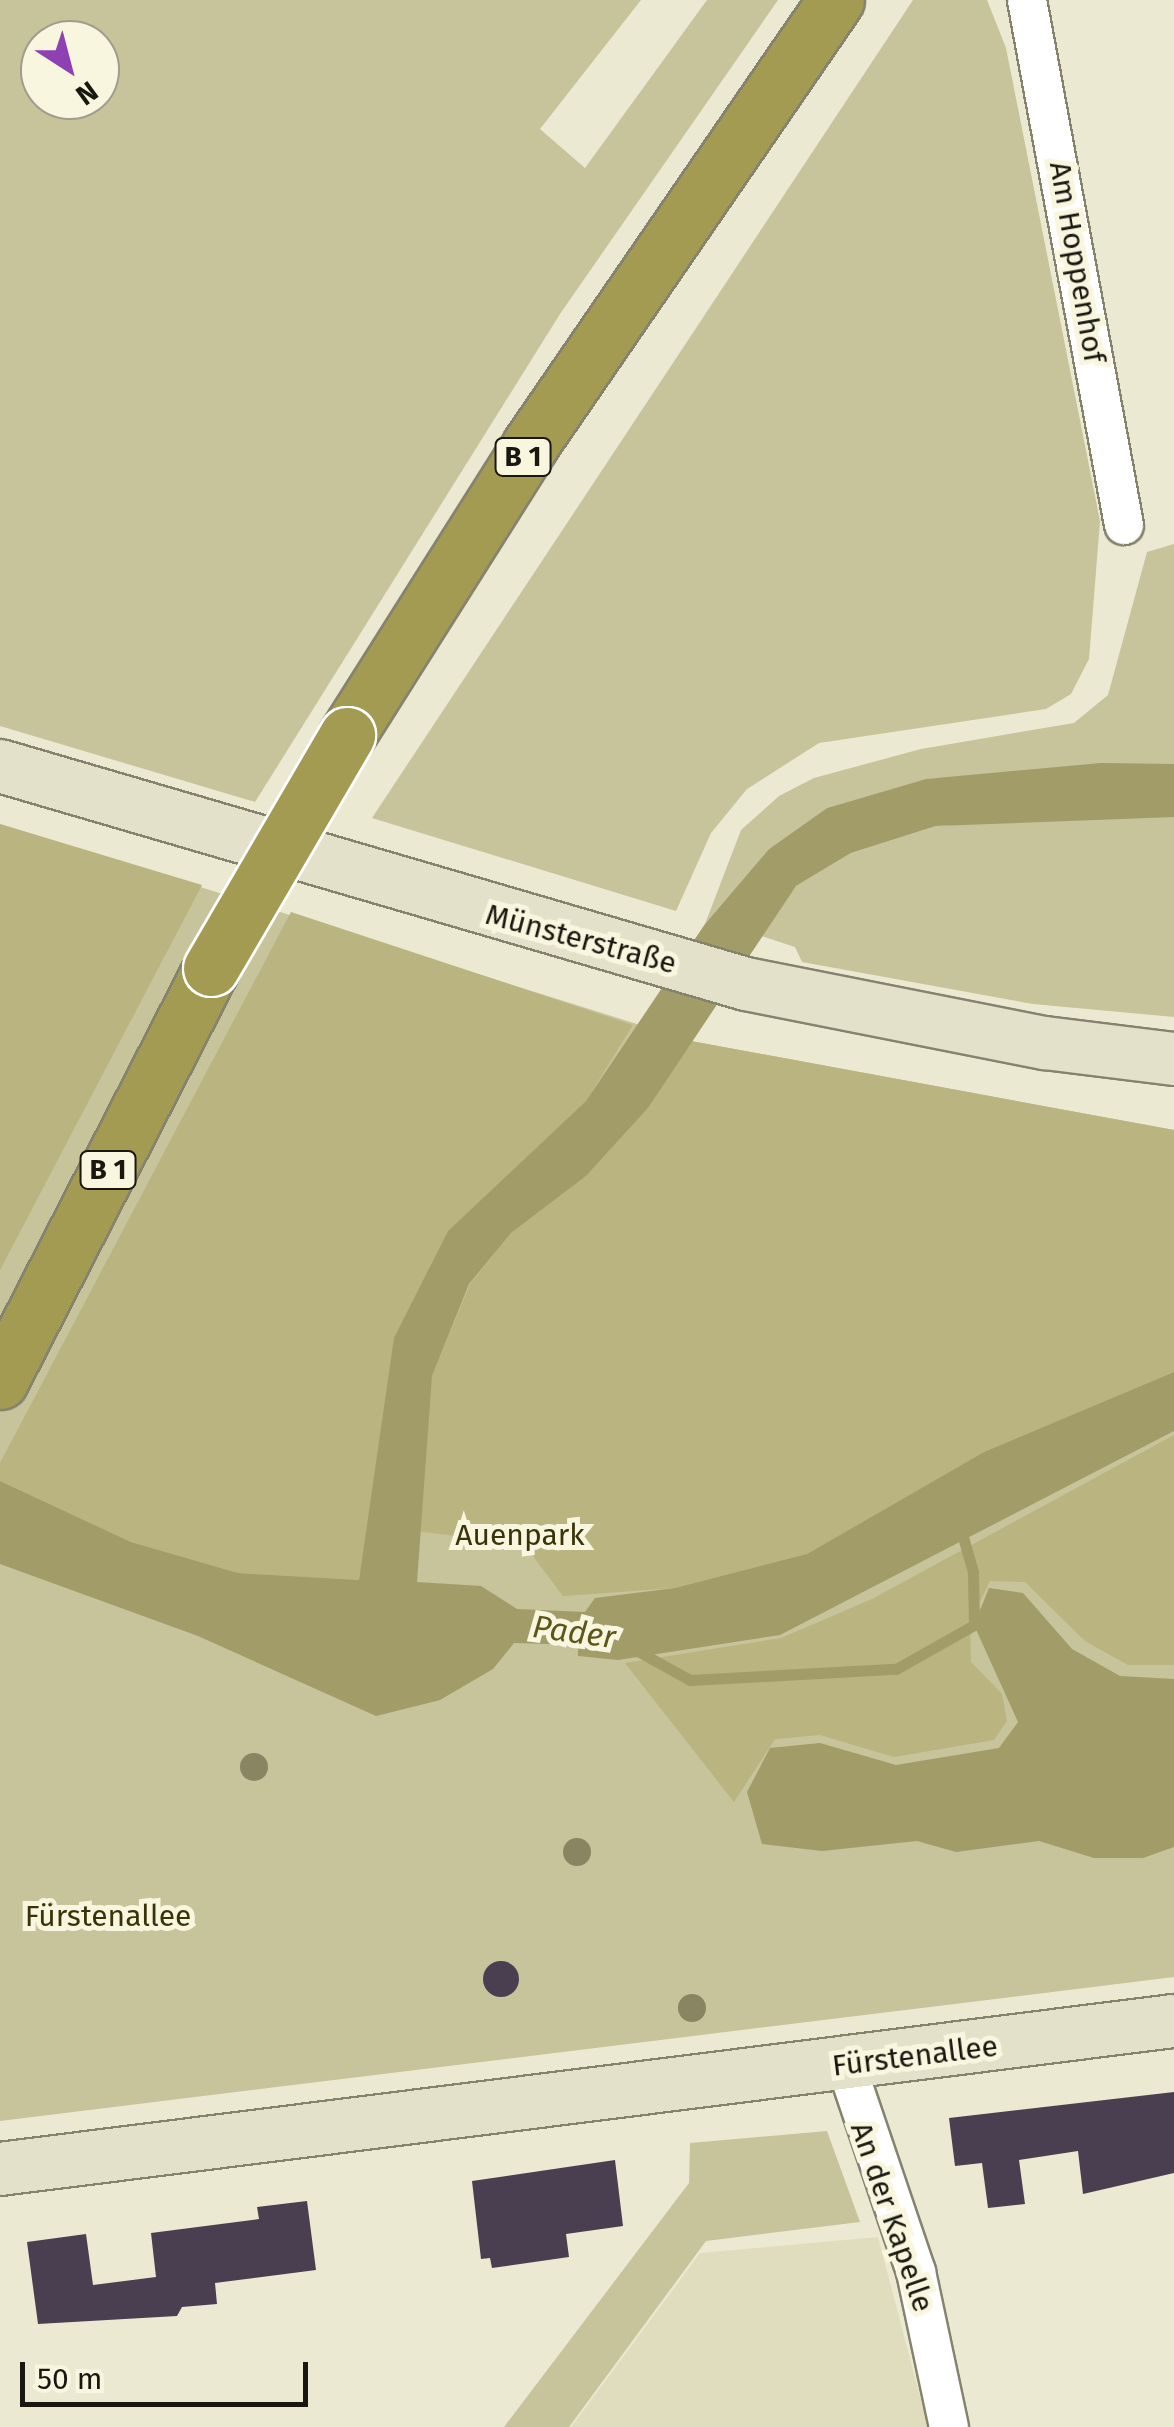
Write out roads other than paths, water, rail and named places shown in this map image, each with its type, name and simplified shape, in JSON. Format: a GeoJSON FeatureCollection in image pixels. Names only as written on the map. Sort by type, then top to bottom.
{"type":"FeatureCollection","features":[{"type":"Feature","properties":{"kind":"highway","name":"B 1"},"geometry":{"type":"LineString","coordinates":[[2,1376],[212,968],[347,735],[530,445],[836,0]]}},
{"type":"Feature","properties":{"kind":"main road","name":"Münsterstraße"},"geometry":{"type":"LineString","coordinates":[[0,766],[746,984],[1045,1043],[1174,1059]]}},
{"type":"Feature","properties":{"kind":"main road","name":"Fürstenallee"},"geometry":{"type":"LineString","coordinates":[[0,2169],[846,2066],[1174,2021]]}},
{"type":"Feature","properties":{"kind":"street","name":"Am Hoppenhof"},"geometry":{"type":"LineString","coordinates":[[1026,0],[1124,525]]}},
{"type":"Feature","properties":{"kind":"street","name":"An der Kapelle"},"geometry":{"type":"LineString","coordinates":[[846,2066],[916,2272],[949,2427]]}},
{"type":"Feature","properties":{"kind":"water","name":"Pader"},"geometry":{"type":"Polygon","coordinates":[[[1101,763],[1174,764],[1174,817],[936,826],[851,853],[796,886],[648,1108],[586,1176],[511,1233],[469,1284],[432,1376],[417,1582],[481,1586],[517,1609],[585,1612],[595,1598],[675,1588],[807,1554],[984,1452],[1174,1372],[1174,1431],[780,1635],[618,1660],[578,1656],[578,1645],[514,1643],[493,1669],[440,1700],[376,1716],[198,1636],[0,1564],[0,1481],[131,1542],[238,1573],[359,1580],[394,1338],[448,1231],[586,1101],[705,924],[769,849],[827,808],[926,779],[1101,763]]]}},
{"type":"Feature","properties":{"kind":"water"},"geometry":{"type":"Polygon","coordinates":[[[989,1588],[1023,1593],[1072,1649],[1120,1676],[1174,1679],[1174,1847],[1143,1858],[1094,1858],[1039,1841],[956,1852],[917,1841],[822,1851],[762,1844],[747,1792],[770,1748],[820,1743],[896,1765],[999,1748],[1018,1722],[974,1625],[989,1588]]]}},
{"type":"Feature","properties":{"kind":"waterway"},"geometry":{"type":"LineString","coordinates":[[634,1649],[690,1680],[896,1669],[974,1625],[973,1572],[961,1530]]}},
{"type":"Feature","properties":{"kind":"park label","name":"Auenpark"},"geometry":{"type":"Point","coordinates":[520,1535]}}]}
